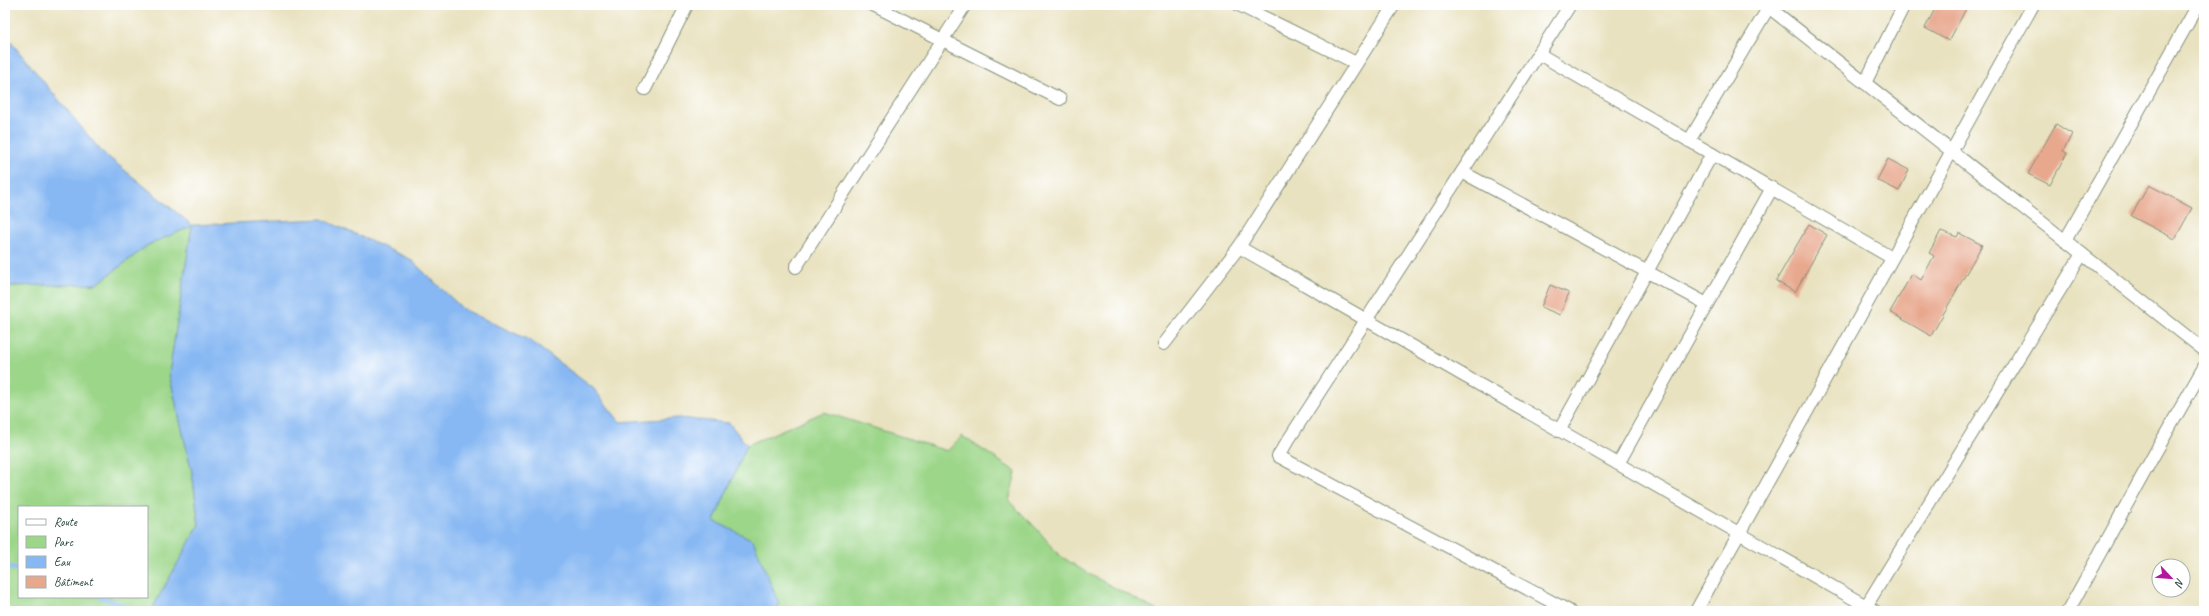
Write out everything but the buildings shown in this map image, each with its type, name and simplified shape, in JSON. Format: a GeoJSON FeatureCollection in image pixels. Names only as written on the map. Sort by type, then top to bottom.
{"type":"FeatureCollection","features":[{"type":"Feature","properties":{"kind":"street"},"geometry":{"type":"LineString","coordinates":[[645,89],[687,5]]}},
{"type":"Feature","properties":{"kind":"street"},"geometry":{"type":"LineString","coordinates":[[873,5],[1060,99]]}},
{"type":"Feature","properties":{"kind":"street"},"geometry":{"type":"LineString","coordinates":[[796,267],[965,5]]}},
{"type":"Feature","properties":{"kind":"street"},"geometry":{"type":"LineString","coordinates":[[1239,5],[1356,64]]}},
{"type":"Feature","properties":{"kind":"street"},"geometry":{"type":"LineString","coordinates":[[1164,344],[1239,247],[1394,5]]}},
{"type":"Feature","properties":{"kind":"street"},"geometry":{"type":"LineString","coordinates":[[1569,611],[1278,456],[1570,5]]}},
{"type":"Feature","properties":{"kind":"street"},"geometry":{"type":"LineString","coordinates":[[1865,83],[1904,5]]}},
{"type":"Feature","properties":{"kind":"street"},"geometry":{"type":"LineString","coordinates":[[1696,611],[2033,5]]}},
{"type":"Feature","properties":{"kind":"street"},"geometry":{"type":"LineString","coordinates":[[2065,241],[2198,5]]}},
{"type":"Feature","properties":{"kind":"street"},"geometry":{"type":"LineString","coordinates":[[1689,140],[1768,6],[2204,350]]}},
{"type":"Feature","properties":{"kind":"street"},"geometry":{"type":"LineString","coordinates":[[1539,54],[1892,258]]}},
{"type":"Feature","properties":{"kind":"street"},"geometry":{"type":"LineString","coordinates":[[1559,431],[1712,154]]}},
{"type":"Feature","properties":{"kind":"street"},"geometry":{"type":"LineString","coordinates":[[1462,172],[1707,304]]}},
{"type":"Feature","properties":{"kind":"street"},"geometry":{"type":"LineString","coordinates":[[1618,464],[1772,188]]}},
{"type":"Feature","properties":{"kind":"street"},"geometry":{"type":"LineString","coordinates":[[1239,247],[1868,609],[2082,254]]}},
{"type":"Feature","properties":{"kind":"street"},"geometry":{"type":"LineString","coordinates":[[2068,611],[2154,452],[2204,367]]}},
{"type":"Feature","properties":{"kind":"green space"},"geometry":{"type":"Polygon","coordinates":[[[192,225],[169,374],[192,472],[199,525],[151,611],[5,611],[5,286],[97,284],[148,245],[192,225]]]}},
{"type":"Feature","properties":{"kind":"green space"},"geometry":{"type":"Polygon","coordinates":[[[824,412],[947,451],[962,436],[1016,472],[1009,501],[1037,529],[1059,555],[1087,573],[1158,611],[777,611],[779,604],[714,521],[747,445],[824,412]]]}},
{"type":"Feature","properties":{"kind":"water"},"geometry":{"type":"Polygon","coordinates":[[[5,35],[101,151],[192,225],[322,219],[410,259],[463,309],[529,340],[593,388],[620,422],[679,418],[729,423],[747,445],[714,521],[753,540],[779,604],[777,611],[151,611],[199,525],[192,472],[169,374],[192,226],[148,245],[97,284],[5,286],[5,35]]]}},
{"type":"Feature","properties":{"kind":"waterway"},"geometry":{"type":"LineString","coordinates":[[5,566],[18,570]]}},
{"type":"Feature","properties":{"kind":"waterway"},"geometry":{"type":"LineString","coordinates":[[103,598],[138,611]]}}]}
